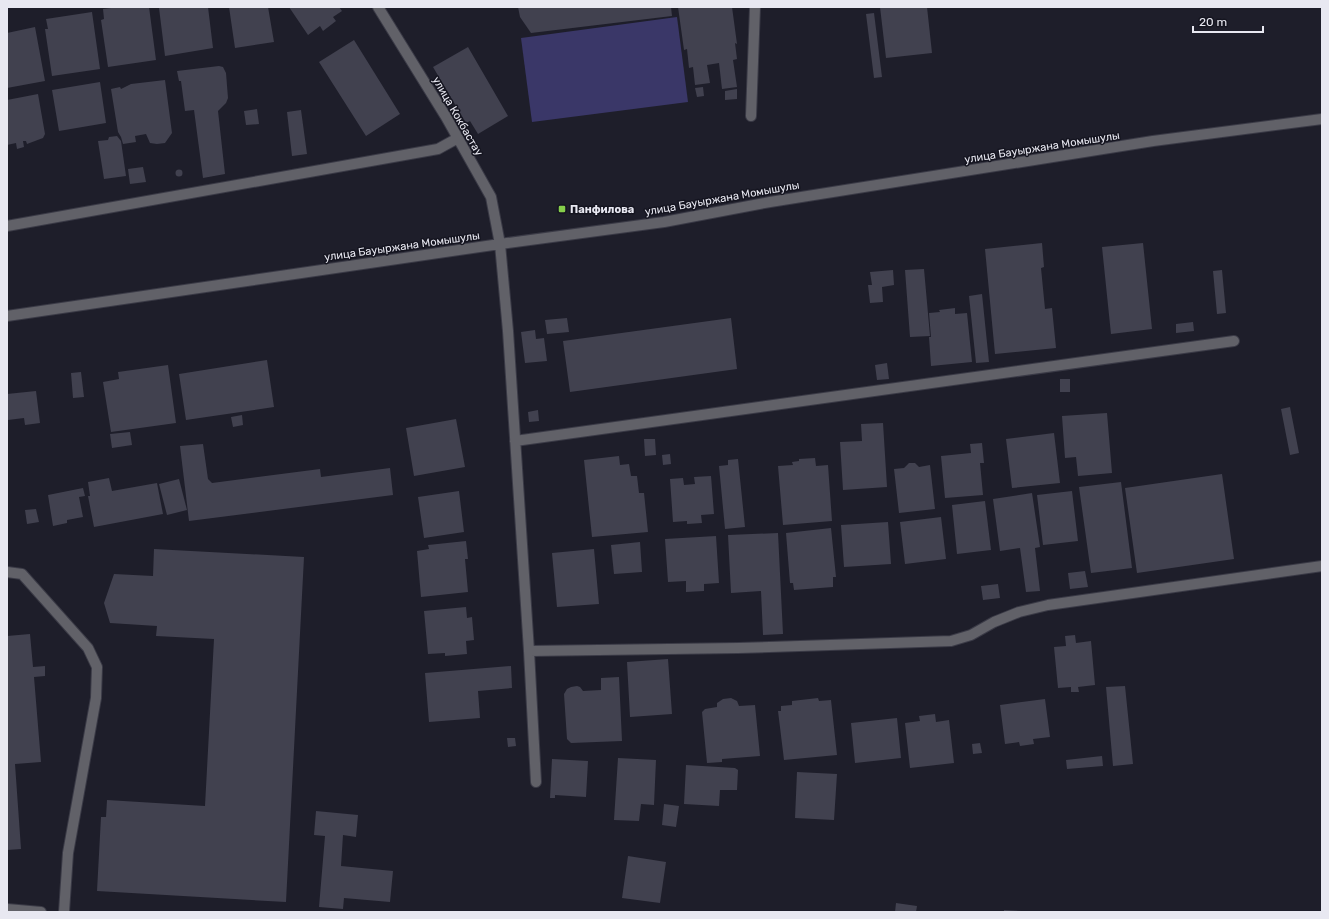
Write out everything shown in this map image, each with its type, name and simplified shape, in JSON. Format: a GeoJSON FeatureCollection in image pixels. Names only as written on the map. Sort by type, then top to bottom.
{"type":"FeatureCollection","features":[{"type":"Feature","properties":{"kind":"street","name":"улица Кокбастау"},"geometry":{"type":"LineString","coordinates":[[378,7],[458,138],[491,198],[500,244],[508,331],[536,782]]}},
{"type":"Feature","properties":{"kind":"street"},"geometry":{"type":"LineString","coordinates":[[751,116],[755,7]]}},
{"type":"Feature","properties":{"kind":"street","name":"улица Бауыржана Момышулы"},"geometry":{"type":"LineString","coordinates":[[7,316],[500,244],[664,222],[770,202],[1153,141],[1322,119]]}},
{"type":"Feature","properties":{"kind":"street"},"geometry":{"type":"LineString","coordinates":[[7,226],[438,150],[458,138]]}},
{"type":"Feature","properties":{"kind":"street"},"geometry":{"type":"LineString","coordinates":[[515,441],[1234,341]]}},
{"type":"Feature","properties":{"kind":"street"},"geometry":{"type":"LineString","coordinates":[[529,651],[730,648],[951,640],[971,635],[994,622],[1019,612],[1048,605],[1322,566]]}},
{"type":"Feature","properties":{"kind":"street"},"geometry":{"type":"LineString","coordinates":[[7,572],[22,574],[88,648],[97,668],[96,698],[68,853],[64,912]]}},
{"type":"Feature","properties":{"kind":"street"},"geometry":{"type":"LineString","coordinates":[[7,909],[41,912]]}},
{"type":"Feature","properties":{"kind":"shaded area"},"geometry":{"type":"Polygon","coordinates":[[[677,17],[688,102],[532,122],[521,38],[677,17]]]}},
{"type":"Feature","properties":{"kind":"building"},"geometry":{"type":"Polygon","coordinates":[[[119,7],[149,7],[156,60],[108,67],[101,20],[104,19],[103,9],[119,7]]]}},
{"type":"Feature","properties":{"kind":"building"},"geometry":{"type":"Polygon","coordinates":[[[208,7],[213,48],[165,56],[159,8],[208,7]]]}},
{"type":"Feature","properties":{"kind":"building"},"geometry":{"type":"Polygon","coordinates":[[[229,7],[268,7],[274,42],[235,48],[229,7]]]}},
{"type":"Feature","properties":{"kind":"building"},"geometry":{"type":"Polygon","coordinates":[[[289,7],[339,7],[342,11],[333,17],[336,21],[323,31],[320,26],[308,35],[289,7]]]}},
{"type":"Feature","properties":{"kind":"building"},"geometry":{"type":"Polygon","coordinates":[[[518,7],[671,7],[672,16],[531,33],[520,17],[518,7]]]}},
{"type":"Feature","properties":{"kind":"building"},"geometry":{"type":"Polygon","coordinates":[[[678,7],[732,7],[737,44],[735,43],[737,59],[733,60],[737,87],[722,89],[719,63],[707,65],[710,83],[695,85],[693,67],[689,68],[687,49],[684,50],[678,7]]]}},
{"type":"Feature","properties":{"kind":"building"},"geometry":{"type":"Polygon","coordinates":[[[880,7],[927,7],[932,53],[886,58],[880,7]]]}},
{"type":"Feature","properties":{"kind":"building"},"geometry":{"type":"Polygon","coordinates":[[[92,12],[100,69],[52,76],[45,29],[48,29],[46,19],[92,12]]]}},
{"type":"Feature","properties":{"kind":"building"},"geometry":{"type":"Polygon","coordinates":[[[874,13],[882,77],[874,78],[866,14],[874,13]]]}},
{"type":"Feature","properties":{"kind":"building"},"geometry":{"type":"Polygon","coordinates":[[[35,27],[45,81],[7,88],[7,33],[35,27]]]}},
{"type":"Feature","properties":{"kind":"building"},"geometry":{"type":"Polygon","coordinates":[[[354,40],[400,114],[366,136],[319,62],[354,40]]]}},
{"type":"Feature","properties":{"kind":"building"},"geometry":{"type":"Polygon","coordinates":[[[468,47],[508,116],[478,134],[470,121],[466,123],[433,67],[468,47]]]}},
{"type":"Feature","properties":{"kind":"building"},"geometry":{"type":"Polygon","coordinates":[[[219,66],[223,67],[226,73],[228,98],[226,103],[218,111],[225,174],[203,178],[194,110],[185,111],[181,81],[179,81],[177,71],[219,66]]]}},
{"type":"Feature","properties":{"kind":"building"},"geometry":{"type":"Polygon","coordinates":[[[165,80],[172,133],[165,143],[150,143],[146,134],[135,136],[136,142],[123,144],[118,132],[111,89],[120,87],[121,89],[131,84],[165,80]]]}},
{"type":"Feature","properties":{"kind":"building"},"geometry":{"type":"Polygon","coordinates":[[[100,82],[106,123],[59,131],[52,90],[100,82]]]}},
{"type":"Feature","properties":{"kind":"building"},"geometry":{"type":"Polygon","coordinates":[[[703,87],[704,96],[697,97],[695,88],[703,87]]]}},
{"type":"Feature","properties":{"kind":"building"},"geometry":{"type":"Polygon","coordinates":[[[737,89],[737,99],[725,100],[725,91],[737,89]]]}},
{"type":"Feature","properties":{"kind":"building"},"geometry":{"type":"Polygon","coordinates":[[[38,94],[45,134],[43,138],[27,144],[26,141],[23,141],[24,147],[17,149],[16,143],[7,145],[7,100],[38,94]]]}},
{"type":"Feature","properties":{"kind":"building"},"geometry":{"type":"Polygon","coordinates":[[[257,109],[259,124],[246,125],[244,111],[257,109]]]}},
{"type":"Feature","properties":{"kind":"building"},"geometry":{"type":"Polygon","coordinates":[[[301,110],[307,154],[292,156],[287,112],[301,110]]]}},
{"type":"Feature","properties":{"kind":"building"},"geometry":{"type":"Polygon","coordinates":[[[117,136],[121,141],[126,176],[104,179],[98,141],[108,140],[109,137],[117,136]]]}},
{"type":"Feature","properties":{"kind":"building"},"geometry":{"type":"Polygon","coordinates":[[[143,167],[146,182],[130,184],[128,169],[143,167]]]}},
{"type":"Feature","properties":{"kind":"building"},"geometry":{"type":"Polygon","coordinates":[[[179,170],[182,173],[179,176],[176,173],[179,170]]]}},
{"type":"Feature","properties":{"kind":"building"},"geometry":{"type":"Polygon","coordinates":[[[1042,243],[1044,267],[1041,268],[1045,309],[1052,308],[1056,348],[995,354],[985,249],[1042,243]]]}},
{"type":"Feature","properties":{"kind":"building"},"geometry":{"type":"Polygon","coordinates":[[[1143,243],[1152,329],[1111,334],[1102,247],[1143,243]]]}},
{"type":"Feature","properties":{"kind":"building"},"geometry":{"type":"Polygon","coordinates":[[[924,269],[930,336],[910,337],[905,270],[924,269]]]}},
{"type":"Feature","properties":{"kind":"building"},"geometry":{"type":"Polygon","coordinates":[[[893,270],[894,285],[882,287],[883,302],[870,303],[868,285],[872,285],[870,272],[893,270]]]}},
{"type":"Feature","properties":{"kind":"building"},"geometry":{"type":"Polygon","coordinates":[[[1222,270],[1226,313],[1217,314],[1213,271],[1222,270]]]}},
{"type":"Feature","properties":{"kind":"building"},"geometry":{"type":"Polygon","coordinates":[[[982,294],[989,362],[976,363],[969,296],[982,294]]]}},
{"type":"Feature","properties":{"kind":"building"},"geometry":{"type":"Polygon","coordinates":[[[955,308],[955,314],[967,313],[972,362],[931,366],[929,313],[955,308]]]}},
{"type":"Feature","properties":{"kind":"building"},"geometry":{"type":"Polygon","coordinates":[[[567,318],[569,332],[547,334],[545,320],[567,318]]]}},
{"type":"Feature","properties":{"kind":"building"},"geometry":{"type":"Polygon","coordinates":[[[731,318],[737,369],[570,392],[563,341],[731,318]]]}},
{"type":"Feature","properties":{"kind":"building"},"geometry":{"type":"Polygon","coordinates":[[[1193,322],[1194,331],[1176,333],[1176,324],[1193,322]]]}},
{"type":"Feature","properties":{"kind":"building"},"geometry":{"type":"Polygon","coordinates":[[[535,330],[536,339],[544,338],[547,361],[525,363],[521,332],[535,330]]]}},
{"type":"Feature","properties":{"kind":"building"},"geometry":{"type":"Polygon","coordinates":[[[267,360],[274,407],[186,420],[179,374],[267,360]]]}},
{"type":"Feature","properties":{"kind":"building"},"geometry":{"type":"Polygon","coordinates":[[[887,363],[889,379],[877,380],[875,365],[887,363]]]}},
{"type":"Feature","properties":{"kind":"building"},"geometry":{"type":"Polygon","coordinates":[[[168,365],[176,423],[111,432],[103,382],[119,379],[118,372],[168,365]]]}},
{"type":"Feature","properties":{"kind":"building"},"geometry":{"type":"Polygon","coordinates":[[[81,372],[84,397],[73,398],[71,373],[81,372]]]}},
{"type":"Feature","properties":{"kind":"building"},"geometry":{"type":"Polygon","coordinates":[[[1060,379],[1070,379],[1070,392],[1060,392],[1060,379]]]}},
{"type":"Feature","properties":{"kind":"building"},"geometry":{"type":"Polygon","coordinates":[[[36,391],[40,423],[25,425],[24,418],[8,420],[7,394],[36,391]]]}},
{"type":"Feature","properties":{"kind":"building"},"geometry":{"type":"Polygon","coordinates":[[[1290,407],[1299,453],[1290,455],[1281,409],[1290,407]]]}},
{"type":"Feature","properties":{"kind":"building"},"geometry":{"type":"Polygon","coordinates":[[[538,410],[539,421],[529,422],[528,412],[538,410]]]}},
{"type":"Feature","properties":{"kind":"building"},"geometry":{"type":"Polygon","coordinates":[[[1107,413],[1112,473],[1078,476],[1076,457],[1065,458],[1062,416],[1107,413]]]}},
{"type":"Feature","properties":{"kind":"building"},"geometry":{"type":"Polygon","coordinates":[[[242,415],[243,425],[233,427],[231,417],[242,415]]]}},
{"type":"Feature","properties":{"kind":"building"},"geometry":{"type":"Polygon","coordinates":[[[456,419],[465,467],[414,476],[406,428],[456,419]]]}},
{"type":"Feature","properties":{"kind":"building"},"geometry":{"type":"Polygon","coordinates":[[[883,423],[887,487],[843,490],[840,442],[862,441],[861,424],[883,423]]]}},
{"type":"Feature","properties":{"kind":"building"},"geometry":{"type":"Polygon","coordinates":[[[130,432],[132,445],[112,448],[110,434],[130,432]]]}},
{"type":"Feature","properties":{"kind":"building"},"geometry":{"type":"Polygon","coordinates":[[[1054,433],[1060,483],[1012,488],[1006,439],[1054,433]]]}},
{"type":"Feature","properties":{"kind":"building"},"geometry":{"type":"Polygon","coordinates":[[[644,439],[655,439],[656,455],[645,456],[644,439]]]}},
{"type":"Feature","properties":{"kind":"building"},"geometry":{"type":"Polygon","coordinates":[[[982,443],[984,463],[980,463],[983,495],[945,498],[941,456],[971,453],[970,444],[982,443]]]}},
{"type":"Feature","properties":{"kind":"building"},"geometry":{"type":"Polygon","coordinates":[[[203,444],[208,479],[212,483],[320,469],[321,477],[390,468],[393,495],[189,521],[180,446],[203,444]]]}},
{"type":"Feature","properties":{"kind":"building"},"geometry":{"type":"Polygon","coordinates":[[[670,454],[671,464],[663,465],[662,455],[670,454]]]}},
{"type":"Feature","properties":{"kind":"building"},"geometry":{"type":"Polygon","coordinates":[[[619,456],[620,465],[629,464],[631,476],[637,476],[639,493],[644,493],[648,532],[592,537],[584,460],[619,456]]]}},
{"type":"Feature","properties":{"kind":"building"},"geometry":{"type":"Polygon","coordinates":[[[815,458],[816,466],[828,465],[832,521],[783,525],[778,466],[793,465],[792,462],[799,461],[799,459],[815,458]]]}},
{"type":"Feature","properties":{"kind":"building"},"geometry":{"type":"Polygon","coordinates":[[[738,459],[745,527],[725,529],[719,466],[728,465],[728,460],[738,459]]]}},
{"type":"Feature","properties":{"kind":"building"},"geometry":{"type":"Polygon","coordinates":[[[909,463],[915,463],[919,467],[930,465],[935,509],[899,513],[894,469],[904,468],[909,463]]]}},
{"type":"Feature","properties":{"kind":"building"},"geometry":{"type":"Polygon","coordinates":[[[1222,474],[1234,559],[1137,573],[1125,488],[1222,474]]]}},
{"type":"Feature","properties":{"kind":"building"},"geometry":{"type":"Polygon","coordinates":[[[711,476],[714,514],[701,515],[702,523],[687,524],[687,521],[673,522],[670,479],[683,478],[684,485],[695,484],[694,477],[711,476]]]}},
{"type":"Feature","properties":{"kind":"building"},"geometry":{"type":"Polygon","coordinates":[[[109,478],[112,491],[157,483],[163,514],[94,527],[88,496],[90,496],[88,482],[109,478]]]}},
{"type":"Feature","properties":{"kind":"building"},"geometry":{"type":"Polygon","coordinates":[[[179,479],[187,510],[167,515],[159,484],[179,479]]]}},
{"type":"Feature","properties":{"kind":"building"},"geometry":{"type":"Polygon","coordinates":[[[1121,482],[1132,568],[1091,573],[1079,487],[1121,482]]]}},
{"type":"Feature","properties":{"kind":"building"},"geometry":{"type":"Polygon","coordinates":[[[83,488],[85,496],[79,497],[83,517],[67,520],[67,523],[53,526],[48,495],[83,488]]]}},
{"type":"Feature","properties":{"kind":"building"},"geometry":{"type":"Polygon","coordinates":[[[459,491],[464,532],[424,538],[418,497],[459,491]]]}},
{"type":"Feature","properties":{"kind":"building"},"geometry":{"type":"Polygon","coordinates":[[[1072,491],[1078,541],[1043,545],[1037,495],[1072,491]]]}},
{"type":"Feature","properties":{"kind":"building"},"geometry":{"type":"Polygon","coordinates":[[[1032,493],[1040,547],[1035,548],[1040,591],[1026,592],[1020,548],[1000,551],[993,499],[1032,493]]]}},
{"type":"Feature","properties":{"kind":"building"},"geometry":{"type":"Polygon","coordinates":[[[985,501],[991,550],[957,554],[952,505],[985,501]]]}},
{"type":"Feature","properties":{"kind":"building"},"geometry":{"type":"Polygon","coordinates":[[[36,509],[39,522],[27,524],[25,510],[36,509]]]}},
{"type":"Feature","properties":{"kind":"building"},"geometry":{"type":"Polygon","coordinates":[[[941,517],[946,559],[905,564],[900,522],[941,517]]]}},
{"type":"Feature","properties":{"kind":"building"},"geometry":{"type":"Polygon","coordinates":[[[888,522],[891,564],[844,567],[841,525],[888,522]]]}},
{"type":"Feature","properties":{"kind":"building"},"geometry":{"type":"Polygon","coordinates":[[[831,528],[836,577],[833,577],[833,587],[794,590],[793,583],[790,583],[786,533],[831,528]]]}},
{"type":"Feature","properties":{"kind":"building"},"geometry":{"type":"Polygon","coordinates":[[[778,533],[783,634],[763,635],[761,591],[731,593],[728,535],[778,533]]]}},
{"type":"Feature","properties":{"kind":"building"},"geometry":{"type":"Polygon","coordinates":[[[716,536],[719,583],[704,584],[704,591],[686,592],[686,581],[668,582],[665,539],[716,536]]]}},
{"type":"Feature","properties":{"kind":"building"},"geometry":{"type":"Polygon","coordinates":[[[466,541],[468,559],[465,559],[468,592],[421,597],[417,551],[429,549],[428,545],[466,541]]]}},
{"type":"Feature","properties":{"kind":"building"},"geometry":{"type":"Polygon","coordinates":[[[640,542],[642,572],[614,574],[611,545],[640,542]]]}},
{"type":"Feature","properties":{"kind":"building"},"geometry":{"type":"Polygon","coordinates":[[[154,549],[304,557],[286,902],[97,891],[101,817],[106,817],[107,800],[205,806],[214,639],[156,636],[157,626],[110,623],[104,603],[114,574],[153,576],[154,549]]]}},
{"type":"Feature","properties":{"kind":"building"},"geometry":{"type":"Polygon","coordinates":[[[594,549],[599,604],[557,607],[552,553],[594,549]]]}},
{"type":"Feature","properties":{"kind":"building"},"geometry":{"type":"Polygon","coordinates":[[[1085,571],[1088,587],[1070,589],[1068,573],[1085,571]]]}},
{"type":"Feature","properties":{"kind":"building"},"geometry":{"type":"Polygon","coordinates":[[[998,584],[1000,598],[983,600],[981,586],[998,584]]]}},
{"type":"Feature","properties":{"kind":"building"},"geometry":{"type":"Polygon","coordinates":[[[466,607],[467,618],[472,617],[474,640],[466,641],[467,654],[445,656],[445,653],[428,654],[424,611],[466,607]]]}},
{"type":"Feature","properties":{"kind":"building"},"geometry":{"type":"Polygon","coordinates":[[[30,634],[33,667],[45,666],[45,676],[34,677],[41,762],[15,764],[21,849],[7,850],[7,636],[30,634]]]}},
{"type":"Feature","properties":{"kind":"building"},"geometry":{"type":"Polygon","coordinates":[[[1075,635],[1076,643],[1091,641],[1095,685],[1078,687],[1079,692],[1071,692],[1071,687],[1058,688],[1054,647],[1066,646],[1065,636],[1075,635]]]}},
{"type":"Feature","properties":{"kind":"building"},"geometry":{"type":"Polygon","coordinates":[[[668,659],[672,714],[630,717],[627,662],[668,659]]]}},
{"type":"Feature","properties":{"kind":"building"},"geometry":{"type":"Polygon","coordinates":[[[511,666],[512,688],[478,691],[480,718],[429,722],[425,673],[511,666]]]}},
{"type":"Feature","properties":{"kind":"building"},"geometry":{"type":"Polygon","coordinates":[[[619,677],[622,741],[571,743],[567,739],[564,694],[567,689],[577,686],[583,691],[601,690],[601,678],[619,677]]]}},
{"type":"Feature","properties":{"kind":"building"},"geometry":{"type":"Polygon","coordinates":[[[1125,686],[1133,764],[1113,766],[1106,687],[1125,686]]]}},
{"type":"Feature","properties":{"kind":"building"},"geometry":{"type":"Polygon","coordinates":[[[731,698],[737,701],[739,706],[755,705],[760,756],[722,759],[722,762],[707,763],[702,712],[705,709],[717,707],[717,703],[723,699],[731,698]]]}},
{"type":"Feature","properties":{"kind":"building"},"geometry":{"type":"Polygon","coordinates":[[[818,698],[819,701],[831,700],[837,755],[784,760],[778,711],[781,711],[781,706],[792,705],[792,701],[818,698]]]}},
{"type":"Feature","properties":{"kind":"building"},"geometry":{"type":"Polygon","coordinates":[[[1045,699],[1050,737],[1033,739],[1034,744],[1020,746],[1019,742],[1005,744],[1000,705],[1045,699]]]}},
{"type":"Feature","properties":{"kind":"building"},"geometry":{"type":"Polygon","coordinates":[[[935,714],[936,722],[949,720],[954,763],[910,768],[905,723],[920,721],[919,716],[935,714]]]}},
{"type":"Feature","properties":{"kind":"building"},"geometry":{"type":"Polygon","coordinates":[[[897,718],[901,758],[855,763],[851,723],[897,718]]]}},
{"type":"Feature","properties":{"kind":"building"},"geometry":{"type":"Polygon","coordinates":[[[507,738],[515,738],[516,746],[508,747],[507,738]]]}},
{"type":"Feature","properties":{"kind":"building"},"geometry":{"type":"Polygon","coordinates":[[[980,743],[982,753],[973,754],[972,744],[980,743]]]}},
{"type":"Feature","properties":{"kind":"building"},"geometry":{"type":"Polygon","coordinates":[[[1102,756],[1103,766],[1067,769],[1066,760],[1102,756]]]}},
{"type":"Feature","properties":{"kind":"building"},"geometry":{"type":"Polygon","coordinates":[[[618,758],[656,760],[654,805],[641,804],[639,821],[614,820],[618,758]]]}},
{"type":"Feature","properties":{"kind":"building"},"geometry":{"type":"Polygon","coordinates":[[[552,759],[588,761],[586,797],[555,795],[555,798],[550,798],[552,759]]]}},
{"type":"Feature","properties":{"kind":"building"},"geometry":{"type":"Polygon","coordinates":[[[686,765],[735,768],[738,770],[737,790],[720,790],[719,806],[684,804],[686,765]]]}},
{"type":"Feature","properties":{"kind":"building"},"geometry":{"type":"Polygon","coordinates":[[[797,772],[837,774],[834,820],[795,818],[797,772]]]}},
{"type":"Feature","properties":{"kind":"building"},"geometry":{"type":"Polygon","coordinates":[[[664,804],[679,806],[676,827],[662,825],[664,804]]]}},
{"type":"Feature","properties":{"kind":"building"},"geometry":{"type":"Polygon","coordinates":[[[316,811],[358,815],[356,837],[343,835],[341,866],[393,871],[390,902],[344,898],[343,909],[319,907],[325,836],[314,835],[316,811]]]}},
{"type":"Feature","properties":{"kind":"building"},"geometry":{"type":"Polygon","coordinates":[[[628,856],[666,862],[660,903],[622,898],[628,856]]]}},
{"type":"Feature","properties":{"kind":"building"},"geometry":{"type":"Polygon","coordinates":[[[896,903],[917,906],[916,912],[895,912],[896,903]]]}},
{"type":"Feature","properties":{"kind":"building"},"geometry":{"type":"Polygon","coordinates":[[[1004,910],[1022,911],[1022,912],[1004,912],[1004,910]]]}},
{"type":"Feature","properties":{"kind":"place","name":"Панфилова"},"geometry":{"type":"Point","coordinates":[562,209]}}]}
